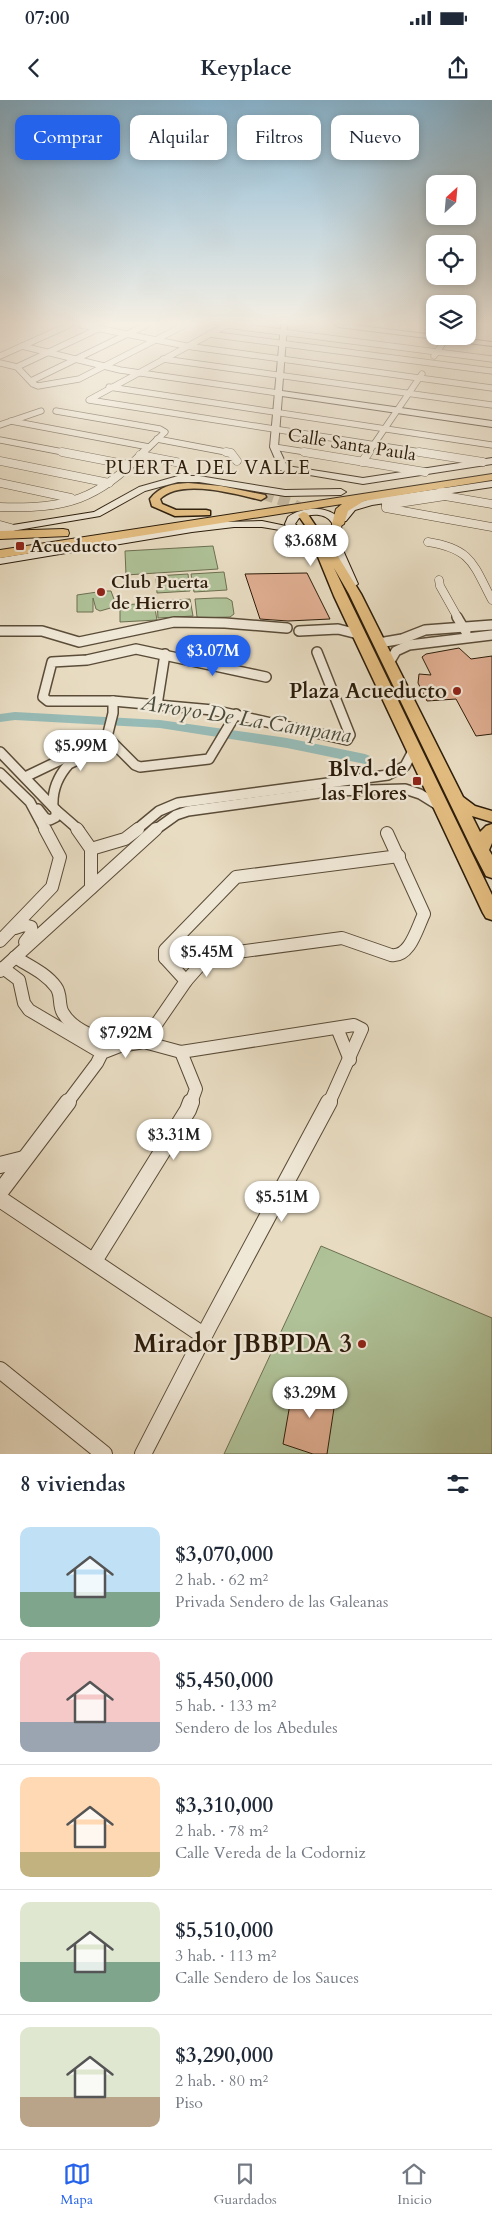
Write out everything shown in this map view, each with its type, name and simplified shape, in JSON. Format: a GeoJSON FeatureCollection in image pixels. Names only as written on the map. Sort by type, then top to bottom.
{"type":"FeatureCollection","features":[{"type":"Feature","properties":{"kind":"highway"},"geometry":{"type":"LineString","coordinates":[[0,554],[341,492],[411,482],[490,465]]}},
{"type":"Feature","properties":{"kind":"highway"},"geometry":{"type":"LineString","coordinates":[[0,543],[63,533],[365,497],[492,477]]}},
{"type":"Feature","properties":{"kind":"highway"},"geometry":{"type":"LineString","coordinates":[[471,481],[492,483]]}},
{"type":"Feature","properties":{"kind":"highway"},"geometry":{"type":"LineString","coordinates":[[338,524],[342,509],[365,497]]}},
{"type":"Feature","properties":{"kind":"highway"},"geometry":{"type":"LineString","coordinates":[[115,542],[209,516]]}},
{"type":"Feature","properties":{"kind":"highway"},"geometry":{"type":"LineString","coordinates":[[5,532],[63,533]]}},
{"type":"Feature","properties":{"kind":"main road"},"geometry":{"type":"LineString","coordinates":[[282,388],[278,448],[287,469],[365,480],[490,465]]}},
{"type":"Feature","properties":{"kind":"main road"},"geometry":{"type":"LineString","coordinates":[[282,394],[492,424]]}},
{"type":"Feature","properties":{"kind":"main road"},"geometry":{"type":"LineString","coordinates":[[0,530],[5,532],[97,514],[111,508],[131,494],[152,486],[187,479],[286,493],[341,492]]}},
{"type":"Feature","properties":{"kind":"main road"},"geometry":{"type":"LineString","coordinates":[[152,486],[176,482],[203,483],[262,496],[208,487],[185,486],[164,490],[155,500],[157,506],[168,511],[209,516]]}},
{"type":"Feature","properties":{"kind":"main road"},"geometry":{"type":"LineString","coordinates":[[336,538],[345,514],[356,506],[370,502],[443,494],[492,483]]}},
{"type":"Feature","properties":{"kind":"main road"},"geometry":{"type":"LineString","coordinates":[[330,571],[326,568],[314,545],[306,535],[291,526],[290,522],[293,517],[304,512],[318,512],[331,516],[338,524],[336,538],[339,554],[355,594]]}},
{"type":"Feature","properties":{"kind":"main road"},"geometry":{"type":"LineString","coordinates":[[492,872],[355,594],[338,567],[315,520],[307,515],[349,615],[492,913]]}},
{"type":"Feature","properties":{"kind":"main road"},"geometry":{"type":"LineString","coordinates":[[0,561],[190,530],[253,524],[290,530],[305,537],[314,545]]}},
{"type":"Feature","properties":{"kind":"main road"},"geometry":{"type":"LineString","coordinates":[[455,798],[470,810],[492,817]]}},
{"type":"Feature","properties":{"kind":"main road"},"geometry":{"type":"LineString","coordinates":[[482,851],[487,835],[492,830]]}},
{"type":"Feature","properties":{"kind":"street"},"geometry":{"type":"LineString","coordinates":[[107,388],[89,398],[89,400],[490,465]]}},
{"type":"Feature","properties":{"kind":"street"},"geometry":{"type":"LineString","coordinates":[[117,388],[492,445]]}},
{"type":"Feature","properties":{"kind":"street"},"geometry":{"type":"LineString","coordinates":[[242,388],[282,394]]}},
{"type":"Feature","properties":{"kind":"street"},"geometry":{"type":"LineString","coordinates":[[375,388],[492,405]]}},
{"type":"Feature","properties":{"kind":"street"},"geometry":{"type":"LineString","coordinates":[[362,462],[413,388]]}},
{"type":"Feature","properties":{"kind":"street"},"geometry":{"type":"LineString","coordinates":[[0,426],[41,411]]}},
{"type":"Feature","properties":{"kind":"street"},"geometry":{"type":"LineString","coordinates":[[0,507],[24,508],[77,500],[109,483],[165,432],[164,430],[56,411]]}},
{"type":"Feature","properties":{"kind":"street"},"geometry":{"type":"LineString","coordinates":[[11,421],[149,447]]}},
{"type":"Feature","properties":{"kind":"street"},"geometry":{"type":"LineString","coordinates":[[0,440],[129,465]]}},
{"type":"Feature","properties":{"kind":"street"},"geometry":{"type":"LineString","coordinates":[[157,440],[231,454],[237,461]]}},
{"type":"Feature","properties":{"kind":"street","name":"Calle Santa Paula"},"geometry":{"type":"LineString","coordinates":[[278,448],[425,472]]}},
{"type":"Feature","properties":{"kind":"street"},"geometry":{"type":"LineString","coordinates":[[140,455],[181,463]]}},
{"type":"Feature","properties":{"kind":"street"},"geometry":{"type":"LineString","coordinates":[[0,461],[109,483]]}},
{"type":"Feature","properties":{"kind":"street"},"geometry":{"type":"LineString","coordinates":[[0,483],[77,500]]}},
{"type":"Feature","properties":{"kind":"street"},"geometry":{"type":"LineString","coordinates":[[492,504],[443,494],[384,507],[492,527]]}},
{"type":"Feature","properties":{"kind":"street"},"geometry":{"type":"LineString","coordinates":[[0,525],[5,532]]}},
{"type":"Feature","properties":{"kind":"street"},"geometry":{"type":"LineString","coordinates":[[428,542],[455,548],[467,555],[474,563],[489,590],[492,600]]}},
{"type":"Feature","properties":{"kind":"street"},"geometry":{"type":"LineString","coordinates":[[439,580],[440,586],[469,637]]}},
{"type":"Feature","properties":{"kind":"street"},"geometry":{"type":"LineString","coordinates":[[338,627],[349,615]]}},
{"type":"Feature","properties":{"kind":"street"},"geometry":{"type":"LineString","coordinates":[[0,631],[42,631],[79,642],[174,622],[225,622],[287,628],[293,625],[300,629],[338,627],[358,634]]}},
{"type":"Feature","properties":{"kind":"street"},"geometry":{"type":"LineString","coordinates":[[379,643],[402,639],[425,630],[492,625]]}},
{"type":"Feature","properties":{"kind":"street"},"geometry":{"type":"LineString","coordinates":[[389,662],[396,651],[409,645],[492,635]]}},
{"type":"Feature","properties":{"kind":"street"},"geometry":{"type":"LineString","coordinates":[[266,677],[136,649],[87,660],[56,660],[50,664],[43,697],[44,700],[113,701],[236,714],[347,740],[350,735],[316,652]]}},
{"type":"Feature","properties":{"kind":"street"},"geometry":{"type":"LineString","coordinates":[[157,705],[165,654]]}},
{"type":"Feature","properties":{"kind":"street"},"geometry":{"type":"LineString","coordinates":[[109,740],[113,701]]}},
{"type":"Feature","properties":{"kind":"street"},"geometry":{"type":"LineString","coordinates":[[112,718],[134,703]]}},
{"type":"Feature","properties":{"kind":"street"},"geometry":{"type":"LineString","coordinates":[[109,740],[135,765],[146,767],[210,759],[236,714]]}},
{"type":"Feature","properties":{"kind":"street"},"geometry":{"type":"LineString","coordinates":[[21,773],[109,740]]}},
{"type":"Feature","properties":{"kind":"street"},"geometry":{"type":"LineString","coordinates":[[0,773],[47,820],[52,820],[55,818],[52,798],[64,769],[109,740]]}},
{"type":"Feature","properties":{"kind":"street"},"geometry":{"type":"LineString","coordinates":[[102,1053],[30,1010],[24,1003],[19,980],[1,970],[158,827],[176,815],[346,781],[383,776],[399,771],[406,765],[412,759],[414,749]]}},
{"type":"Feature","properties":{"kind":"street"},"geometry":{"type":"LineString","coordinates":[[0,752],[54,808],[79,830],[91,849],[91,888]]}},
{"type":"Feature","properties":{"kind":"street"},"geometry":{"type":"LineString","coordinates":[[0,757],[21,773]]}},
{"type":"Feature","properties":{"kind":"street"},"geometry":{"type":"LineString","coordinates":[[91,849],[125,839],[159,811],[178,803],[293,792],[405,789],[420,794],[442,808]]}},
{"type":"Feature","properties":{"kind":"street"},"geometry":{"type":"LineString","coordinates":[[0,941],[15,928],[52,887],[60,857],[30,802]]}},
{"type":"Feature","properties":{"kind":"street"},"geometry":{"type":"LineString","coordinates":[[165,958],[208,956],[342,938],[354,940],[392,955],[401,954],[406,950],[424,914],[387,833]]}},
{"type":"Feature","properties":{"kind":"street"},"geometry":{"type":"LineString","coordinates":[[186,981],[165,958],[165,950],[236,877],[399,856]]}},
{"type":"Feature","properties":{"kind":"street"},"geometry":{"type":"LineString","coordinates":[[15,928],[24,925],[32,930],[17,955]]}},
{"type":"Feature","properties":{"kind":"street"},"geometry":{"type":"LineString","coordinates":[[17,955],[54,984],[60,992],[62,1014],[107,1042],[120,1046]]}},
{"type":"Feature","properties":{"kind":"street"},"geometry":{"type":"LineString","coordinates":[[144,1042],[186,981],[208,956]]}},
{"type":"Feature","properties":{"kind":"street"},"geometry":{"type":"LineString","coordinates":[[0,1192],[97,1063],[102,1053],[120,1046],[144,1042],[181,1052],[337,1028],[354,1026],[362,1029],[350,1060],[294,1170],[203,1335],[143,1454]]}},
{"type":"Feature","properties":{"kind":"street"},"geometry":{"type":"LineString","coordinates":[[337,1028],[350,1060]]}},
{"type":"Feature","properties":{"kind":"street"},"geometry":{"type":"LineString","coordinates":[[94,1261],[188,1110],[196,1089],[181,1052]]}},
{"type":"Feature","properties":{"kind":"street"},"geometry":{"type":"LineString","coordinates":[[0,1165],[24,1158]]}},
{"type":"Feature","properties":{"kind":"street"},"geometry":{"type":"LineString","coordinates":[[0,1199],[203,1335]]}},
{"type":"Feature","properties":{"kind":"street"},"geometry":{"type":"LineString","coordinates":[[0,1370],[104,1454]]}},
{"type":"Feature","properties":{"kind":"green space"},"geometry":{"type":"Polygon","coordinates":[[[213,546],[218,569],[126,575],[125,551],[213,546]]]}},
{"type":"Feature","properties":{"kind":"green space"},"geometry":{"type":"Polygon","coordinates":[[[224,572],[227,590],[194,592],[191,574],[224,572]]]}},
{"type":"Feature","properties":{"kind":"green space"},"geometry":{"type":"Polygon","coordinates":[[[188,574],[190,591],[157,593],[156,576],[188,574]]]}},
{"type":"Feature","properties":{"kind":"green space"},"geometry":{"type":"Polygon","coordinates":[[[111,591],[115,602],[114,607],[100,611],[96,609],[93,598],[93,612],[77,612],[77,595],[111,591]]]}},
{"type":"Feature","properties":{"kind":"green space"},"geometry":{"type":"Polygon","coordinates":[[[227,598],[232,601],[234,614],[230,617],[197,617],[195,599],[227,598]]]}},
{"type":"Feature","properties":{"kind":"green space"},"geometry":{"type":"Polygon","coordinates":[[[190,599],[193,616],[158,618],[157,601],[190,599]]]}},
{"type":"Feature","properties":{"kind":"green space"},"geometry":{"type":"Polygon","coordinates":[[[154,603],[157,620],[120,622],[120,605],[154,603]]]}},
{"type":"Feature","properties":{"kind":"green space"},"geometry":{"type":"Polygon","coordinates":[[[321,1246],[492,1318],[492,1454],[224,1454],[321,1246]]]}},
{"type":"Feature","properties":{"kind":"building"},"geometry":{"type":"Polygon","coordinates":[[[307,573],[330,619],[288,621],[260,619],[245,574],[307,573]]]}},
{"type":"Feature","properties":{"kind":"building","name":"Plaza Acueducto"},"geometry":{"type":"Polygon","coordinates":[[[459,648],[471,659],[492,656],[492,734],[476,736],[456,699],[427,701],[418,683],[419,674],[431,675],[422,657],[426,654],[459,648]]]}},
{"type":"Feature","properties":{"kind":"building"},"geometry":{"type":"Polygon","coordinates":[[[294,1381],[336,1395],[327,1454],[313,1454],[283,1444],[294,1381]]]}},
{"type":"Feature","properties":{"kind":"waterway","name":"Arroyo De La Campana"},"geometry":{"type":"LineString","coordinates":[[0,718],[15,716],[160,724],[287,743],[365,759]]}},
{"type":"Feature","properties":{"kind":"tunnel"},"geometry":{"type":"LineString","coordinates":[[263,494],[293,504],[310,514]]}},
{"type":"Feature","properties":{"kind":"place","name":"Acueducto"},"geometry":{"type":"Point","coordinates":[20,546]}},
{"type":"Feature","properties":{"kind":"place","name":"Club Puerta de Hierro"},"geometry":{"type":"Point","coordinates":[101,592]}},
{"type":"Feature","properties":{"kind":"place","name":"Plaza Acueducto"},"geometry":{"type":"Point","coordinates":[457,691]}},
{"type":"Feature","properties":{"kind":"place","name":"Blvd. de las Flores"},"geometry":{"type":"Point","coordinates":[417,781]}},
{"type":"Feature","properties":{"kind":"place","name":"Mirador JBBPDA 3"},"geometry":{"type":"Point","coordinates":[362,1344]}},
{"type":"Feature","properties":{"kind":"district","name":"PUERTA DEL VALLE"},"geometry":{"type":"Point","coordinates":[208,468]}}]}
